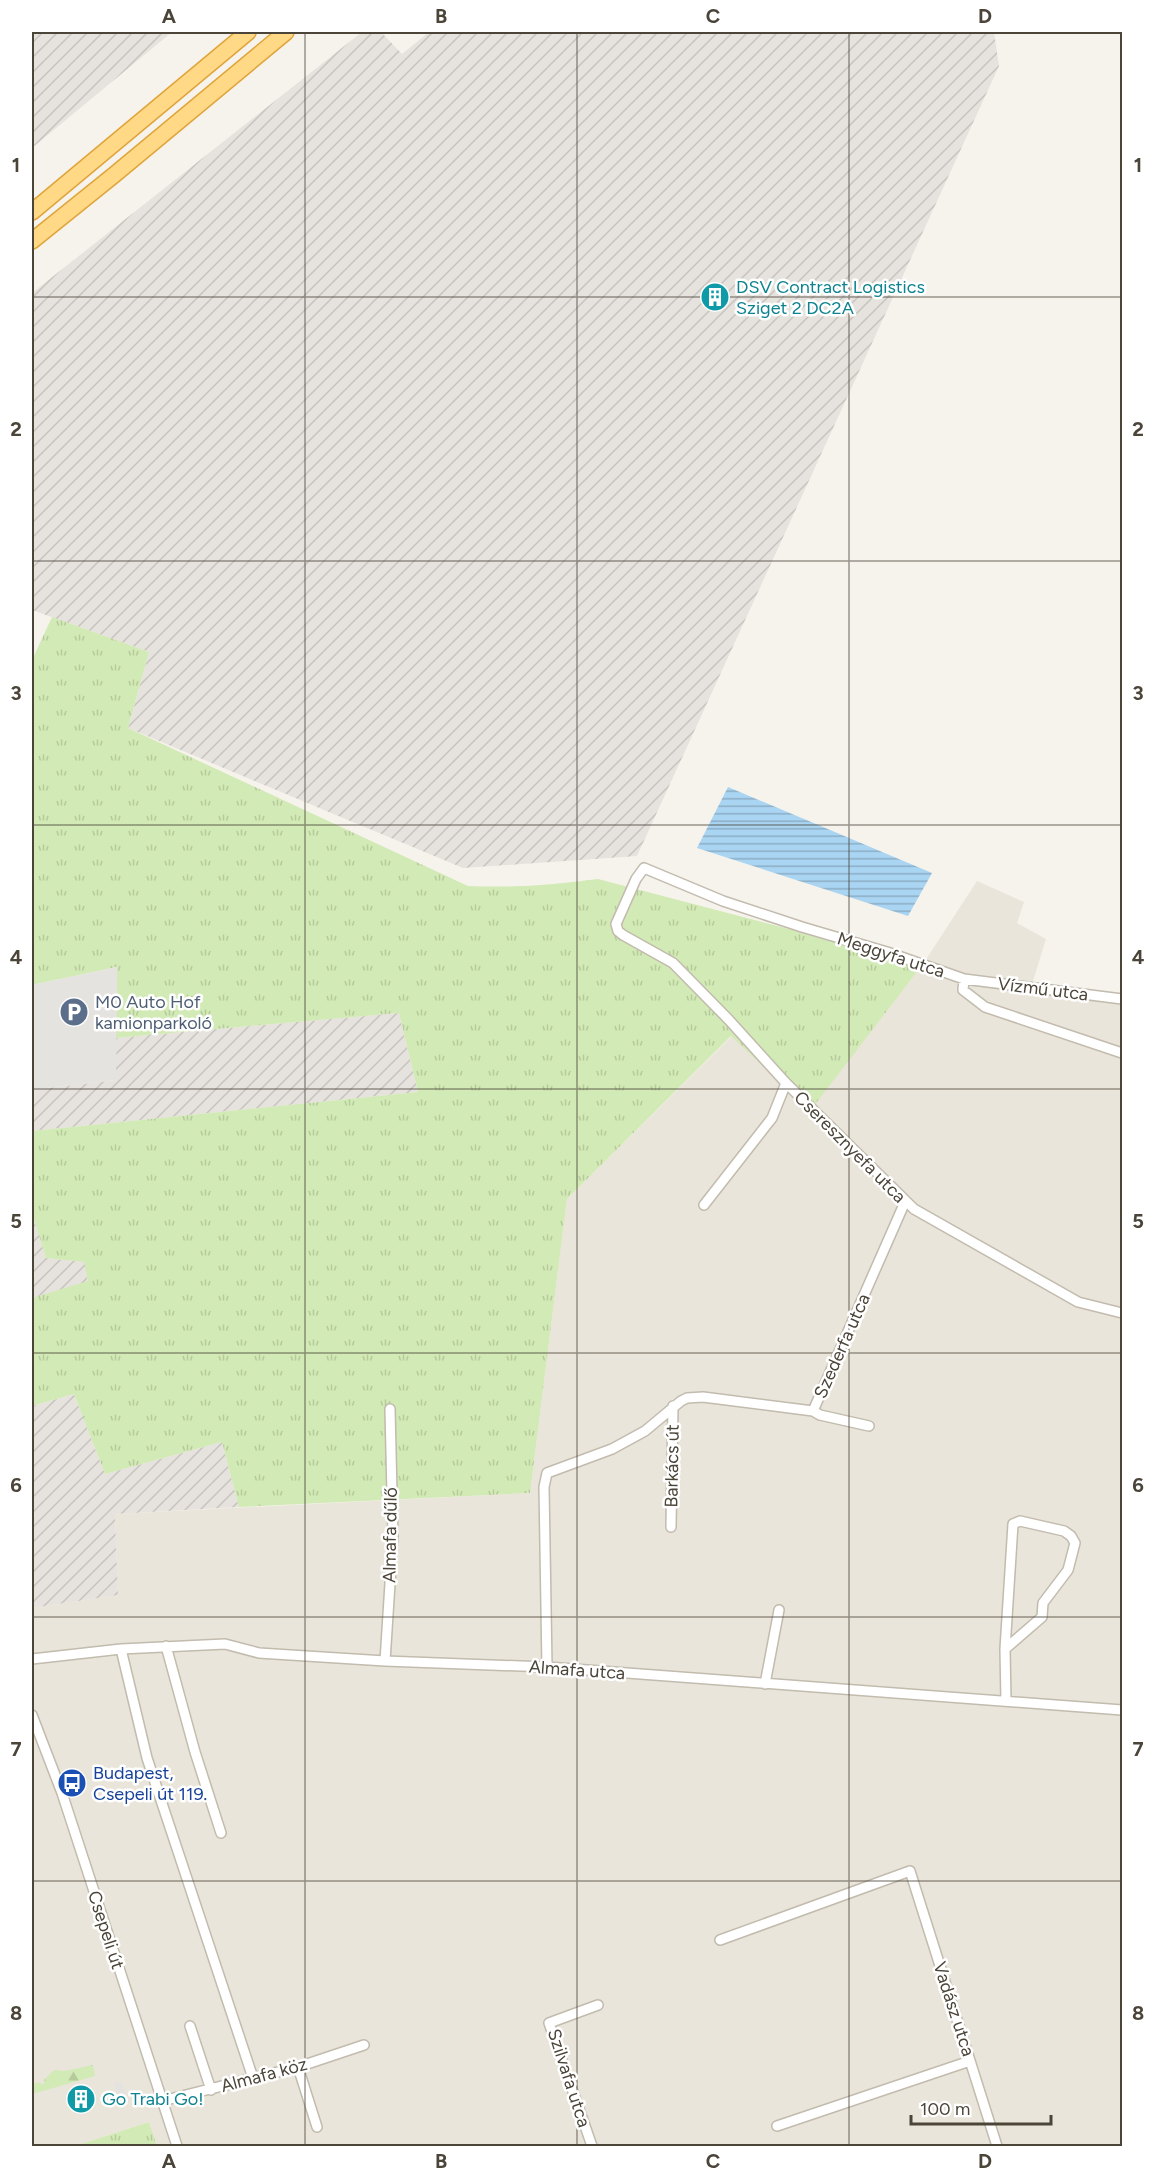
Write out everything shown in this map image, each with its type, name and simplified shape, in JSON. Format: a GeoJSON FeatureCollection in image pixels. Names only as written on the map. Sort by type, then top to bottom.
{"type":"FeatureCollection","features":[{"type":"Feature","properties":{"kind":"highway"},"geometry":{"type":"LineString","coordinates":[[32,212],[248,32]]}},
{"type":"Feature","properties":{"kind":"highway"},"geometry":{"type":"LineString","coordinates":[[32,241],[285,32]]}},
{"type":"Feature","properties":{"kind":"street","name":"Cseresznyefa utca"},"geometry":{"type":"LineString","coordinates":[[644,868],[619,915],[616,928],[623,935],[674,963],[786,1083],[905,1202],[1078,1302],[1122,1313]]}},
{"type":"Feature","properties":{"kind":"street","name":"Meggyfa utca"},"geometry":{"type":"LineString","coordinates":[[644,868],[723,901],[887,952],[964,979],[963,990],[985,1007],[1122,1053]]}},
{"type":"Feature","properties":{"kind":"street","name":"Vízmű utca"},"geometry":{"type":"LineString","coordinates":[[964,979],[1122,999]]}},
{"type":"Feature","properties":{"kind":"street"},"geometry":{"type":"LineString","coordinates":[[704,1204],[772,1118],[786,1083]]}},
{"type":"Feature","properties":{"kind":"street","name":"Szederfa utca"},"geometry":{"type":"LineString","coordinates":[[547,1667],[544,1487],[546,1473],[630,1440],[645,1431],[673,1406],[687,1398],[703,1397],[813,1411],[905,1202]]}},
{"type":"Feature","properties":{"kind":"street","name":"Barkács út"},"geometry":{"type":"LineString","coordinates":[[671,1527],[673,1406]]}},
{"type":"Feature","properties":{"kind":"street","name":"Almafa dűlő"},"geometry":{"type":"LineString","coordinates":[[385,1661],[393,1537],[390,1409]]}},
{"type":"Feature","properties":{"kind":"street"},"geometry":{"type":"LineString","coordinates":[[813,1411],[820,1415],[869,1426]]}},
{"type":"Feature","properties":{"kind":"street"},"geometry":{"type":"LineString","coordinates":[[1005,1649],[1042,1617],[1043,1603],[1068,1570],[1075,1543],[1064,1531],[1020,1521],[1013,1524],[1005,1649],[1006,1701]]}},
{"type":"Feature","properties":{"kind":"street"},"geometry":{"type":"LineString","coordinates":[[765,1684],[779,1610]]}},
{"type":"Feature","properties":{"kind":"street","name":"Almafa utca"},"geometry":{"type":"LineString","coordinates":[[32,1659],[121,1649],[225,1644],[259,1653],[385,1661],[547,1667],[1122,1710]]}},
{"type":"Feature","properties":{"kind":"street"},"geometry":{"type":"LineString","coordinates":[[166,1647],[195,1752],[221,1833]]}},
{"type":"Feature","properties":{"kind":"street"},"geometry":{"type":"LineString","coordinates":[[121,1649],[147,1758],[253,2078]]}},
{"type":"Feature","properties":{"kind":"street","name":"Csepeli út"},"geometry":{"type":"LineString","coordinates":[[32,1714],[62,1793],[177,2146]]}},
{"type":"Feature","properties":{"kind":"street","name":"Vadász utca"},"geometry":{"type":"LineString","coordinates":[[720,1941],[910,1872],[997,2146]]}},
{"type":"Feature","properties":{"kind":"street","name":"Szilvafa utca"},"geometry":{"type":"LineString","coordinates":[[592,2146],[549,2023],[598,2005]]}},
{"type":"Feature","properties":{"kind":"street"},"geometry":{"type":"LineString","coordinates":[[190,2026],[211,2090]]}},
{"type":"Feature","properties":{"kind":"street","name":"Almafa köz"},"geometry":{"type":"LineString","coordinates":[[162,2101],[298,2067],[364,2045]]}},
{"type":"Feature","properties":{"kind":"street"},"geometry":{"type":"LineString","coordinates":[[777,2126],[970,2061]]}},
{"type":"Feature","properties":{"kind":"street"},"geometry":{"type":"LineString","coordinates":[[298,2067],[317,2127]]}},
{"type":"Feature","properties":{"kind":"shaded area"},"geometry":{"type":"Polygon","coordinates":[[[32,32],[172,32],[32,148],[32,32]]]}},
{"type":"Feature","properties":{"kind":"shaded area"},"geometry":{"type":"Polygon","coordinates":[[[362,32],[381,32],[402,54],[429,32],[994,32],[999,66],[637,856],[463,868],[128,728],[149,652],[32,610],[32,293],[362,32]]]}},
{"type":"Feature","properties":{"kind":"shaded area"},"geometry":{"type":"Polygon","coordinates":[[[977,881],[1024,902],[1017,923],[1046,939],[1032,984],[1122,995],[1122,2146],[157,2146],[149,2122],[75,2146],[32,2146],[32,1608],[118,1595],[115,1514],[530,1493],[567,1199],[732,1036],[809,1111],[923,964],[977,881]]]}},
{"type":"Feature","properties":{"kind":"shaded area","name":"M0 Auto Hof kamionparkoló"},"geometry":{"type":"Polygon","coordinates":[[[117,967],[116,1080],[38,1089],[32,1095],[32,985],[117,967]]]}},
{"type":"Feature","properties":{"kind":"shaded area"},"geometry":{"type":"Polygon","coordinates":[[[399,1013],[418,1092],[32,1131],[32,1095],[38,1089],[116,1080],[115,1038],[399,1013]]]}},
{"type":"Feature","properties":{"kind":"shaded area"},"geometry":{"type":"Polygon","coordinates":[[[32,1213],[46,1258],[85,1262],[88,1282],[32,1298],[32,1213]]]}},
{"type":"Feature","properties":{"kind":"shaded area"},"geometry":{"type":"Polygon","coordinates":[[[74,1394],[105,1474],[222,1442],[239,1507],[115,1514],[118,1595],[32,1608],[32,1406],[74,1394]]]}},
{"type":"Feature","properties":{"kind":"shaded area"},"geometry":{"type":"Polygon","coordinates":[[[122,2081],[128,2102],[120,2104],[114,2083],[122,2081]]]}},
{"type":"Feature","properties":{"kind":"green space"},"geometry":{"type":"Polygon","coordinates":[[[52,617],[149,652],[128,728],[468,886],[501,887],[598,879],[923,964],[810,1111],[731,1036],[567,1199],[530,1493],[239,1507],[222,1442],[105,1474],[74,1394],[32,1406],[32,1298],[88,1281],[84,1262],[46,1258],[32,1213],[32,1131],[418,1092],[399,1013],[115,1038],[117,967],[32,985],[32,660],[52,617]]]}},
{"type":"Feature","properties":{"kind":"green space"},"geometry":{"type":"Polygon","coordinates":[[[93,2065],[95,2076],[32,2094],[32,2084],[40,2082],[44,2084],[44,2080],[54,2070],[64,2071],[93,2065]]]}},
{"type":"Feature","properties":{"kind":"green space"},"geometry":{"type":"Polygon","coordinates":[[[149,2122],[157,2146],[75,2146],[149,2122]]]}},
{"type":"Feature","properties":{"kind":"water"},"geometry":{"type":"Polygon","coordinates":[[[728,787],[932,873],[908,916],[697,848],[728,787]]]}},
{"type":"Feature","properties":{"kind":"place","name":"DSV Contract Logistics Sziget 2 DC2A"},"geometry":{"type":"Point","coordinates":[715,297]}},
{"type":"Feature","properties":{"kind":"place","name":"M0 Auto Hof kamionparkoló"},"geometry":{"type":"Point","coordinates":[74,1012]}},
{"type":"Feature","properties":{"kind":"place","name":"Budapest, Csepeli út 119."},"geometry":{"type":"Point","coordinates":[72,1783]}},
{"type":"Feature","properties":{"kind":"place","name":"Go Trabi Go!"},"geometry":{"type":"Point","coordinates":[81,2099]}}]}
